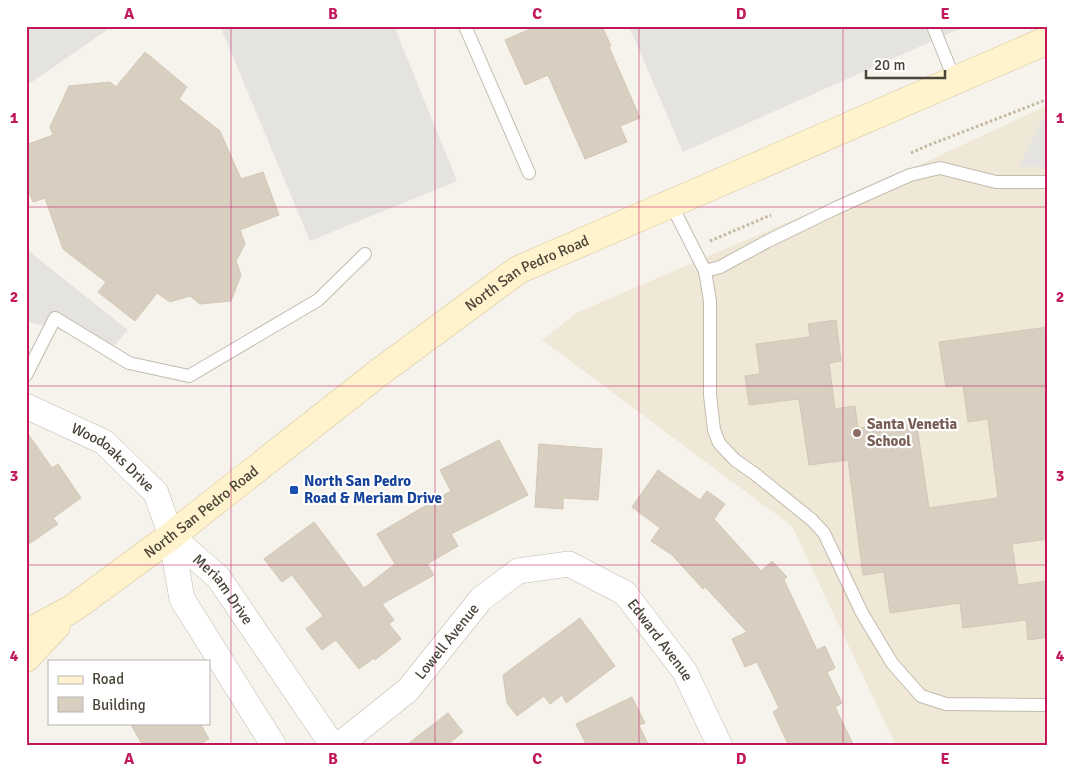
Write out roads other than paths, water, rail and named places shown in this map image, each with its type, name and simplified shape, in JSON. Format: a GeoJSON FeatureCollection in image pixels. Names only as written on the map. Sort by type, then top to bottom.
{"type":"FeatureCollection","features":[{"type":"Feature","properties":{"kind":"main road","name":"North San Pedro Road"},"geometry":{"type":"LineString","coordinates":[[26,634],[68,611],[171,536],[377,374],[518,270],[1048,40]]}},
{"type":"Feature","properties":{"kind":"main road","name":"North San Pedro Road"},"geometry":{"type":"LineString","coordinates":[[26,658],[68,611]]}},
{"type":"Feature","properties":{"kind":"street","name":"Woodoaks Drive"},"geometry":{"type":"LineString","coordinates":[[26,406],[104,442],[156,493],[171,536]]}},
{"type":"Feature","properties":{"kind":"street","name":"Meriam Drive"},"geometry":{"type":"LineString","coordinates":[[171,536],[182,599],[274,746]]}},
{"type":"Feature","properties":{"kind":"street","name":"Meriam Drive"},"geometry":{"type":"LineString","coordinates":[[171,536],[218,577],[334,746]]}},
{"type":"Feature","properties":{"kind":"street","name":"Lowell Avenue"},"geometry":{"type":"LineString","coordinates":[[338,746],[408,690],[481,599],[518,571],[569,564]]}},
{"type":"Feature","properties":{"kind":"street","name":"Edward Avenue"},"geometry":{"type":"LineString","coordinates":[[569,564],[625,593],[685,672],[720,746]]}},
{"type":"Feature","properties":{"kind":"lane"},"geometry":{"type":"LineString","coordinates":[[465,26],[528,173]]}},
{"type":"Feature","properties":{"kind":"lane"},"geometry":{"type":"LineString","coordinates":[[933,26],[955,81]]}},
{"type":"Feature","properties":{"kind":"lane"},"geometry":{"type":"LineString","coordinates":[[705,271],[720,267],[828,212],[910,176],[940,168],[996,182],[1048,182]]}},
{"type":"Feature","properties":{"kind":"lane"},"geometry":{"type":"LineString","coordinates":[[671,204],[705,271],[710,301],[710,395],[714,430],[719,443],[734,460],[755,474],[812,520],[824,533],[862,612],[892,663],[921,696],[946,704],[1048,705]]}},
{"type":"Feature","properties":{"kind":"lane"},"geometry":{"type":"LineString","coordinates":[[26,375],[55,318],[129,363],[189,376],[318,300],[365,254]]}},
{"type":"Feature","properties":{"kind":"place","name":"Santa Venetia School"},"geometry":{"type":"Point","coordinates":[857,433]}},
{"type":"Feature","properties":{"kind":"place","name":"North San Pedro Road & Meriam Drive"},"geometry":{"type":"Point","coordinates":[294,490]}}]}
